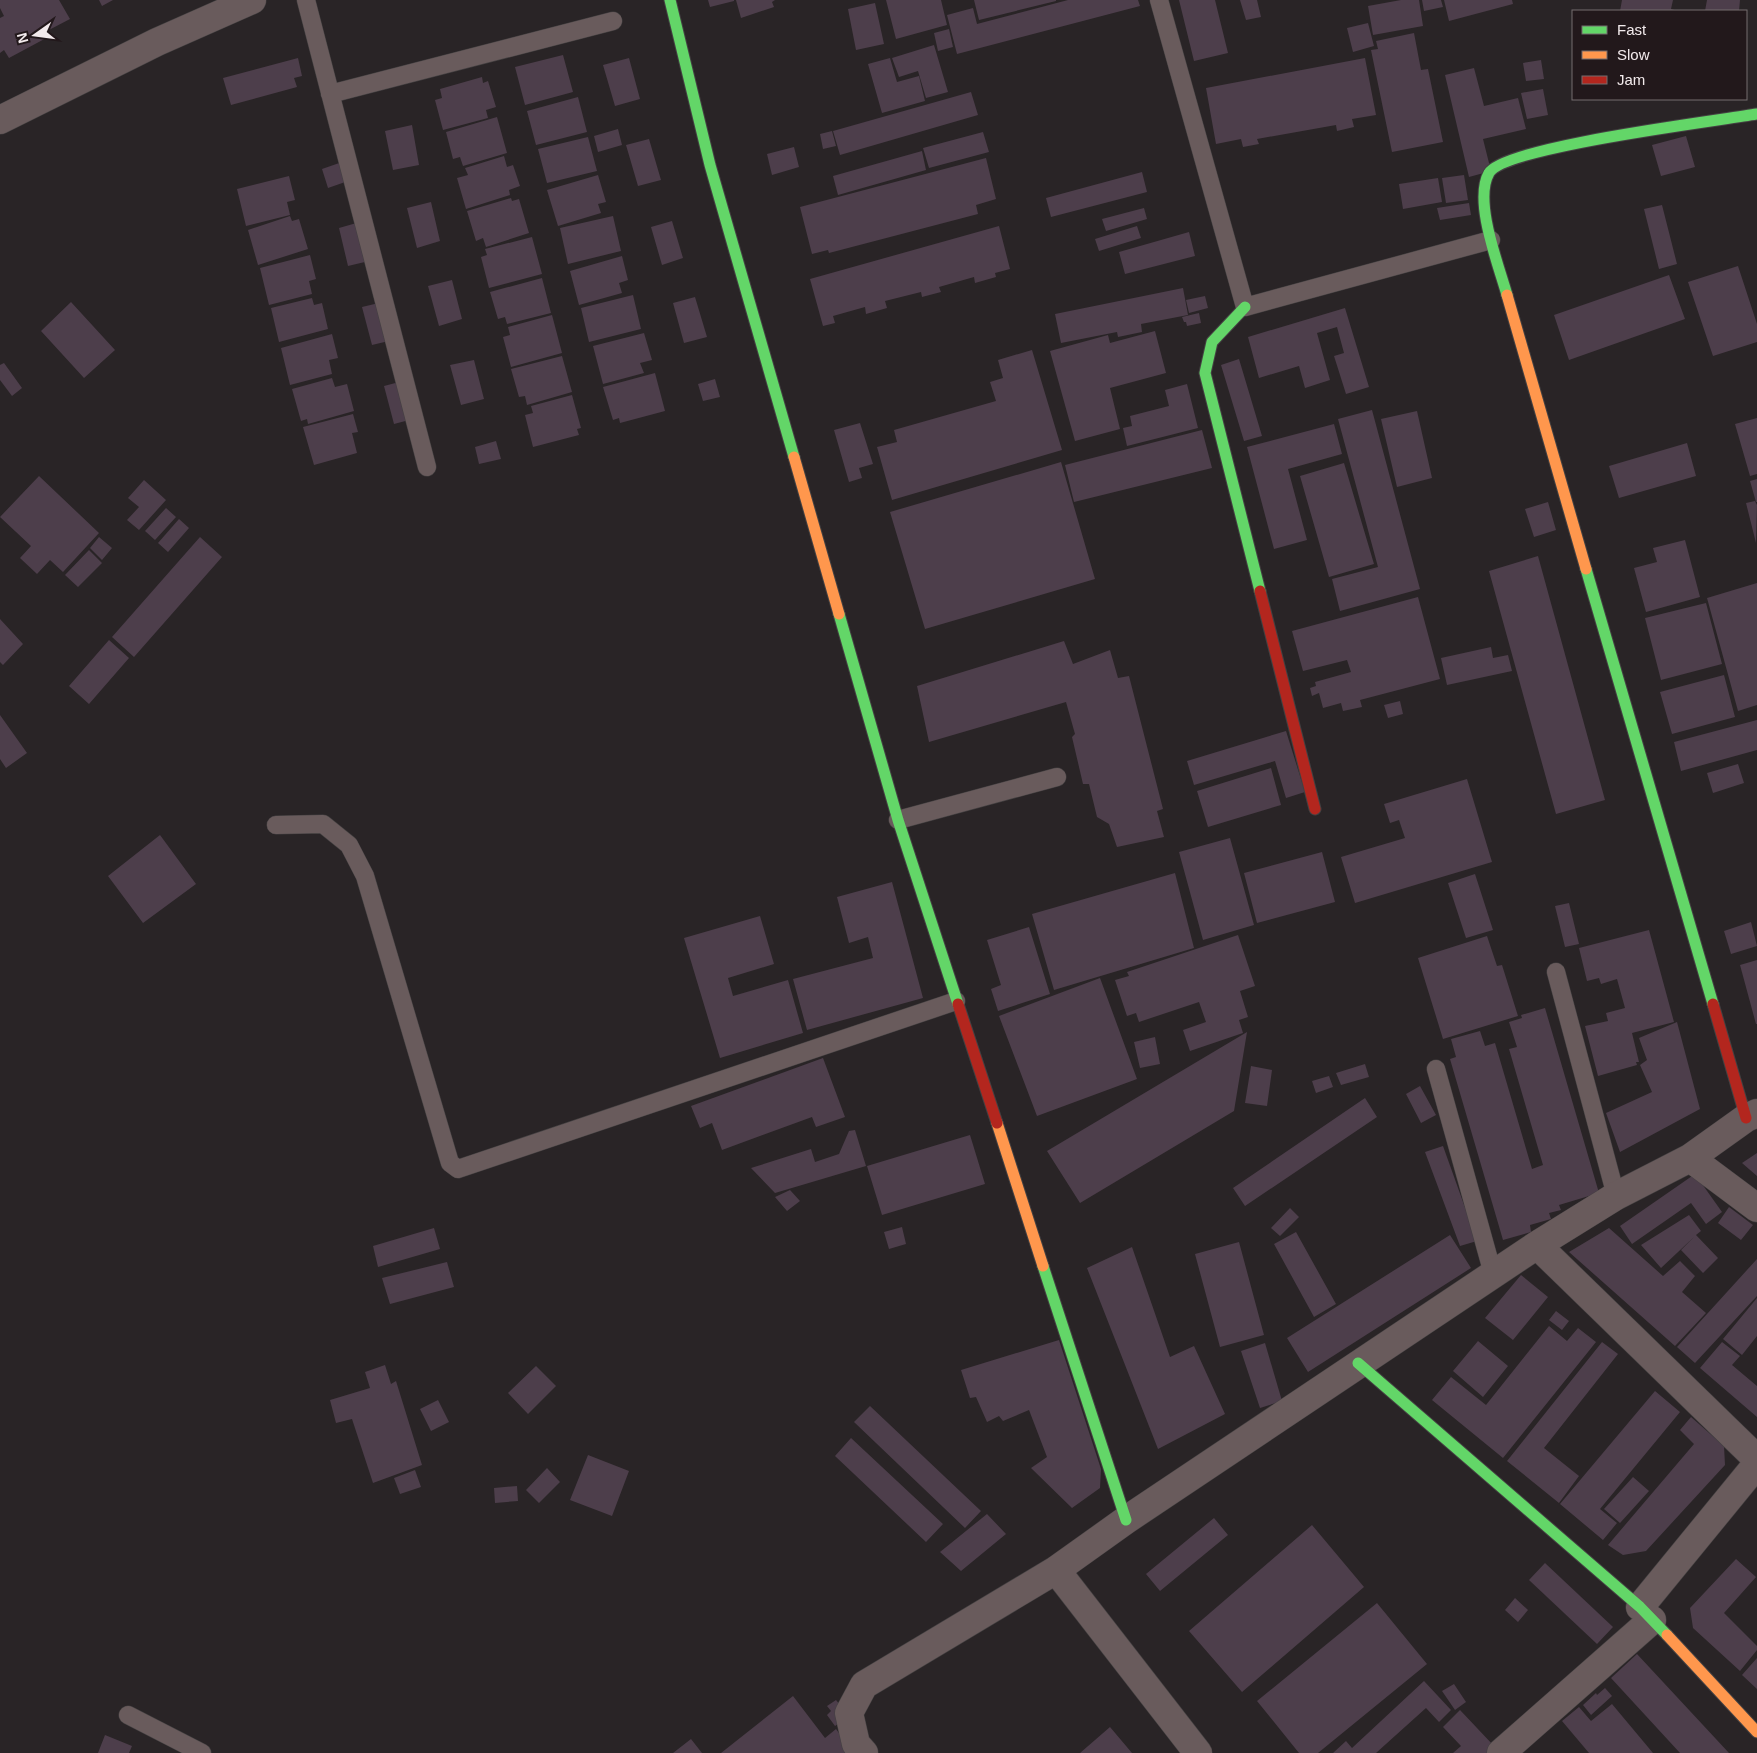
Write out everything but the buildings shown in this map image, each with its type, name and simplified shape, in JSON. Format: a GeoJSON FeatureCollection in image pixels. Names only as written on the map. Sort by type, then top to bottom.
{"type":"FeatureCollection","features":[{"type":"Feature","properties":{"kind":"street"},"geometry":{"type":"LineString","coordinates":[[0,120],[158,42],[252,0]]}},
{"type":"Feature","properties":{"kind":"street"},"geometry":{"type":"LineString","coordinates":[[670,0],[710,165],[898,820],[1126,1520]]}},
{"type":"Feature","properties":{"kind":"street"},"geometry":{"type":"LineString","coordinates":[[864,1753],[856,1744],[849,1713],[864,1685],[1056,1570],[1126,1520],[1537,1245],[1616,1196],[1690,1158],[1752,1115],[1491,240],[1484,186],[1494,167],[1550,149],[1757,114]]}},
{"type":"Feature","properties":{"kind":"street"},"geometry":{"type":"LineString","coordinates":[[1245,307],[1212,342],[1205,373],[1316,809]]}},
{"type":"Feature","properties":{"kind":"street"},"geometry":{"type":"LineString","coordinates":[[1690,1158],[1757,1208]]}},
{"type":"Feature","properties":{"kind":"street"},"geometry":{"type":"LineString","coordinates":[[1537,1245],[1757,1459]]}},
{"type":"Feature","properties":{"kind":"street"},"geometry":{"type":"LineString","coordinates":[[1358,1364],[1646,1613],[1757,1732]]}},
{"type":"Feature","properties":{"kind":"street"},"geometry":{"type":"LineString","coordinates":[[1501,1753],[1646,1613],[1757,1464]]}},
{"type":"Feature","properties":{"kind":"street"},"geometry":{"type":"LineString","coordinates":[[1056,1570],[1198,1753]]}},
{"type":"Feature","properties":{"kind":"lane"},"geometry":{"type":"LineString","coordinates":[[306,0],[427,467]]}},
{"type":"Feature","properties":{"kind":"lane"},"geometry":{"type":"LineString","coordinates":[[1159,0],[1245,307],[1491,240]]}},
{"type":"Feature","properties":{"kind":"lane"},"geometry":{"type":"LineString","coordinates":[[330,94],[614,21]]}},
{"type":"Feature","properties":{"kind":"lane"},"geometry":{"type":"LineString","coordinates":[[898,820],[1057,777]]}},
{"type":"Feature","properties":{"kind":"lane"},"geometry":{"type":"LineString","coordinates":[[276,824],[323,824],[349,845],[365,876],[450,1163],[458,1169],[956,1002]]}},
{"type":"Feature","properties":{"kind":"lane"},"geometry":{"type":"LineString","coordinates":[[1556,972],[1616,1196]]}},
{"type":"Feature","properties":{"kind":"lane"},"geometry":{"type":"LineString","coordinates":[[1436,1069],[1493,1274]]}},
{"type":"Feature","properties":{"kind":"lane"},"geometry":{"type":"LineString","coordinates":[[128,1716],[202,1753]]}},
{"type":"Feature","properties":{"kind":"traffic: fast"},"geometry":{"type":"LineString","coordinates":[[670,0],[710,165],[794,457]]}},
{"type":"Feature","properties":{"kind":"traffic: fast"},"geometry":{"type":"LineString","coordinates":[[1507,295],[1489,234],[1486,216],[1485,185],[1489,173],[1503,163],[1569,145],[1613,136],[1757,114]]}},
{"type":"Feature","properties":{"kind":"traffic: fast"},"geometry":{"type":"LineString","coordinates":[[1245,307],[1212,342],[1205,373],[1260,591]]}},
{"type":"Feature","properties":{"kind":"traffic: fast"},"geometry":{"type":"LineString","coordinates":[[1586,569],[1713,1004]]}},
{"type":"Feature","properties":{"kind":"traffic: fast"},"geometry":{"type":"LineString","coordinates":[[839,614],[898,820],[958,1004]]}},
{"type":"Feature","properties":{"kind":"traffic: fast"},"geometry":{"type":"LineString","coordinates":[[1043,1266],[1126,1520]]}},
{"type":"Feature","properties":{"kind":"traffic: fast"},"geometry":{"type":"LineString","coordinates":[[1358,1363],[1640,1607],[1667,1635]]}},
{"type":"Feature","properties":{"kind":"traffic: slow"},"geometry":{"type":"LineString","coordinates":[[1507,295],[1586,569]]}},
{"type":"Feature","properties":{"kind":"traffic: slow"},"geometry":{"type":"LineString","coordinates":[[794,457],[839,614]]}},
{"type":"Feature","properties":{"kind":"traffic: slow"},"geometry":{"type":"LineString","coordinates":[[997,1123],[1043,1266]]}},
{"type":"Feature","properties":{"kind":"traffic: slow"},"geometry":{"type":"LineString","coordinates":[[1667,1635],[1757,1732]]}},
{"type":"Feature","properties":{"kind":"traffic: jam"},"geometry":{"type":"LineString","coordinates":[[1260,591],[1315,809]]}},
{"type":"Feature","properties":{"kind":"traffic: jam"},"geometry":{"type":"LineString","coordinates":[[958,1004],[997,1123]]}},
{"type":"Feature","properties":{"kind":"traffic: jam"},"geometry":{"type":"LineString","coordinates":[[1713,1004],[1746,1118]]}}]}
